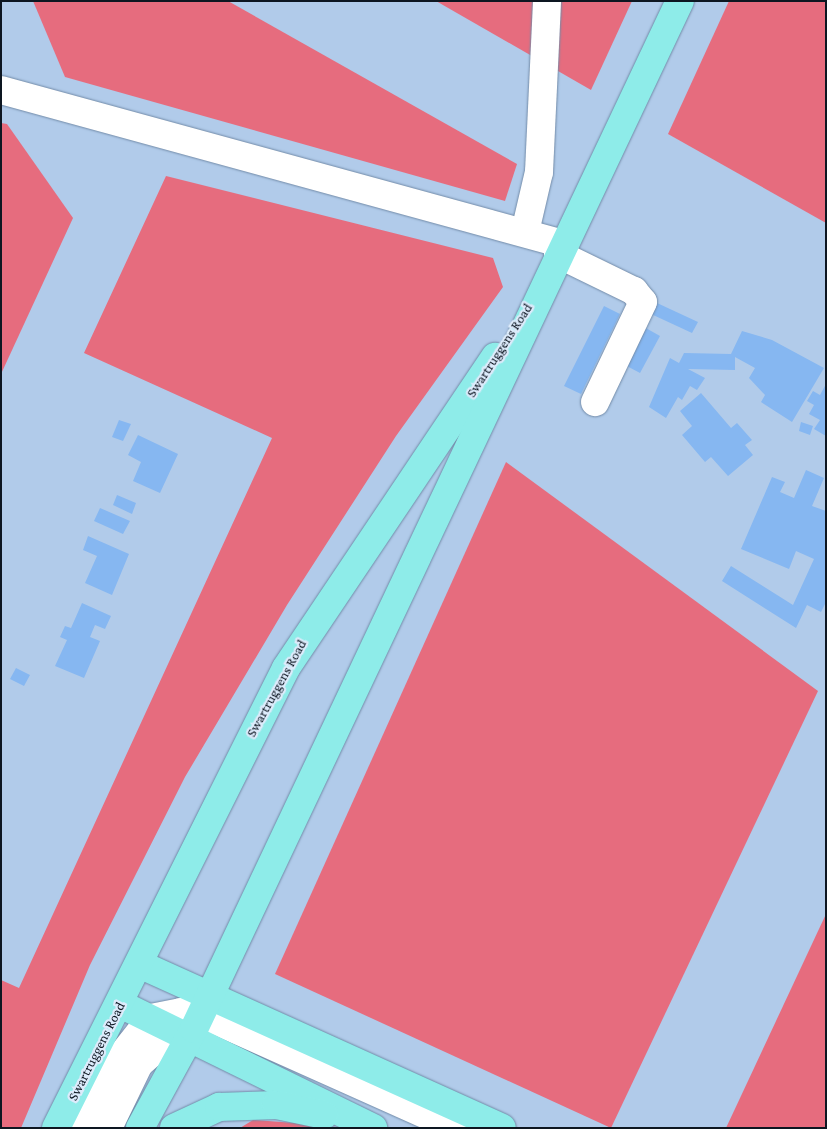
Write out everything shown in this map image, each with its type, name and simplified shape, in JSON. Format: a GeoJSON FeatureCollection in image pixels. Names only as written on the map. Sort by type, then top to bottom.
{"type":"FeatureCollection","features":[{"type":"Feature","properties":{"kind":"main road","name":"Swartruggens Road"},"geometry":{"type":"LineString","coordinates":[[140,1128],[195,1021],[680,1]]}},
{"type":"Feature","properties":{"kind":"main road","name":"Swartruggens Road"},"geometry":{"type":"LineString","coordinates":[[56,1128],[120,1004],[286,668],[556,259]]}},
{"type":"Feature","properties":{"kind":"main road"},"geometry":{"type":"LineString","coordinates":[[139,964],[195,1021],[372,1128]]}},
{"type":"Feature","properties":{"kind":"main road"},"geometry":{"type":"LineString","coordinates":[[120,1004],[151,1018]]}},
{"type":"Feature","properties":{"kind":"main road"},"geometry":{"type":"LineString","coordinates":[[195,1021],[502,1128]]}},
{"type":"Feature","properties":{"kind":"main road"},"geometry":{"type":"LineString","coordinates":[[174,1128],[210,1109],[252,1104],[300,1108],[372,1128]]}},
{"type":"Feature","properties":{"kind":"lane"},"geometry":{"type":"LineString","coordinates":[[525,232],[539,172],[547,1]]}},
{"type":"Feature","properties":{"kind":"lane"},"geometry":{"type":"LineString","coordinates":[[1,90],[525,232],[556,259],[634,291],[643,302],[595,402]]}},
{"type":"Feature","properties":{"kind":"lane"},"geometry":{"type":"LineString","coordinates":[[85,1128],[122,1055],[151,1018],[181,1012],[195,1021],[422,1128]]}},
{"type":"Feature","properties":{"kind":"lane"},"geometry":{"type":"LineString","coordinates":[[108,1128],[139,1064],[195,1021]]}},
{"type":"Feature","properties":{"kind":"lane"},"geometry":{"type":"LineString","coordinates":[[195,1021],[456,1128]]}},
{"type":"Feature","properties":{"kind":"shaded area"},"geometry":{"type":"Polygon","coordinates":[[[33,1],[228,1],[517,164],[505,201],[65,77],[33,1]]]}},
{"type":"Feature","properties":{"kind":"shaded area"},"geometry":{"type":"Polygon","coordinates":[[[436,1],[632,1],[591,90],[436,1]]]}},
{"type":"Feature","properties":{"kind":"shaded area"},"geometry":{"type":"Polygon","coordinates":[[[729,1],[826,1],[826,223],[668,134],[729,1]]]}},
{"type":"Feature","properties":{"kind":"shaded area"},"geometry":{"type":"Polygon","coordinates":[[[1,123],[7,124],[73,218],[1,374],[1,123]]]}},
{"type":"Feature","properties":{"kind":"shaded area"},"geometry":{"type":"Polygon","coordinates":[[[166,176],[493,258],[503,287],[396,436],[287,605],[185,777],[90,965],[21,1128],[1,1128],[1,980],[19,988],[272,438],[84,353],[166,176]]]}},
{"type":"Feature","properties":{"kind":"shaded area"},"geometry":{"type":"Polygon","coordinates":[[[506,462],[818,691],[611,1128],[275,974],[506,462]]]}},
{"type":"Feature","properties":{"kind":"shaded area"},"geometry":{"type":"Polygon","coordinates":[[[826,914],[826,1128],[726,1128],[826,914]]]}},
{"type":"Feature","properties":{"kind":"shaded area"},"geometry":{"type":"Polygon","coordinates":[[[253,1120],[323,1125],[329,1128],[240,1128],[253,1120]]]}},
{"type":"Feature","properties":{"kind":"building"},"geometry":{"type":"Polygon","coordinates":[[[657,303],[698,322],[692,333],[651,314],[657,303]]]}},
{"type":"Feature","properties":{"kind":"building"},"geometry":{"type":"Polygon","coordinates":[[[604,306],[620,314],[581,394],[564,386],[604,306]]]}},
{"type":"Feature","properties":{"kind":"building"},"geometry":{"type":"Polygon","coordinates":[[[644,327],[660,336],[640,373],[623,364],[644,327]]]}},
{"type":"Feature","properties":{"kind":"building"},"geometry":{"type":"Polygon","coordinates":[[[742,331],[772,340],[824,368],[792,422],[761,402],[765,395],[749,378],[755,368],[735,357],[735,370],[688,369],[705,378],[697,390],[690,386],[682,400],[678,397],[666,418],[649,407],[670,358],[679,363],[684,353],[731,354],[742,331]]]}},
{"type":"Feature","properties":{"kind":"building"},"geometry":{"type":"Polygon","coordinates":[[[826,384],[826,436],[814,429],[820,420],[809,414],[814,405],[807,401],[813,391],[820,395],[826,384]]]}},
{"type":"Feature","properties":{"kind":"building"},"geometry":{"type":"Polygon","coordinates":[[[701,393],[731,428],[737,423],[752,440],[745,445],[753,455],[728,476],[711,457],[705,462],[682,435],[692,426],[680,411],[701,393]]]}},
{"type":"Feature","properties":{"kind":"building"},"geometry":{"type":"Polygon","coordinates":[[[119,420],[131,424],[123,441],[112,437],[119,420]]]}},
{"type":"Feature","properties":{"kind":"building"},"geometry":{"type":"Polygon","coordinates":[[[801,422],[813,426],[810,435],[799,431],[801,422]]]}},
{"type":"Feature","properties":{"kind":"building"},"geometry":{"type":"Polygon","coordinates":[[[138,435],[178,454],[160,493],[133,481],[141,462],[128,455],[138,435]]]}},
{"type":"Feature","properties":{"kind":"building"},"geometry":{"type":"Polygon","coordinates":[[[806,470],[824,478],[812,506],[826,511],[826,602],[821,612],[807,605],[796,628],[722,581],[731,566],[793,605],[814,559],[796,551],[789,569],[741,549],[772,477],[785,482],[780,492],[794,498],[806,470]]]}},
{"type":"Feature","properties":{"kind":"building"},"geometry":{"type":"Polygon","coordinates":[[[117,495],[136,503],[132,514],[113,505],[117,495]]]}},
{"type":"Feature","properties":{"kind":"building"},"geometry":{"type":"Polygon","coordinates":[[[100,508],[130,521],[123,534],[94,521],[100,508]]]}},
{"type":"Feature","properties":{"kind":"building"},"geometry":{"type":"Polygon","coordinates":[[[88,536],[129,554],[112,595],[85,583],[97,556],[83,550],[88,536]]]}},
{"type":"Feature","properties":{"kind":"building"},"geometry":{"type":"Polygon","coordinates":[[[82,603],[111,616],[105,629],[95,625],[90,637],[100,641],[84,678],[55,666],[67,640],[60,637],[65,626],[71,628],[82,603]]]}},
{"type":"Feature","properties":{"kind":"building"},"geometry":{"type":"Polygon","coordinates":[[[16,668],[30,675],[24,686],[10,679],[16,668]]]}}]}
